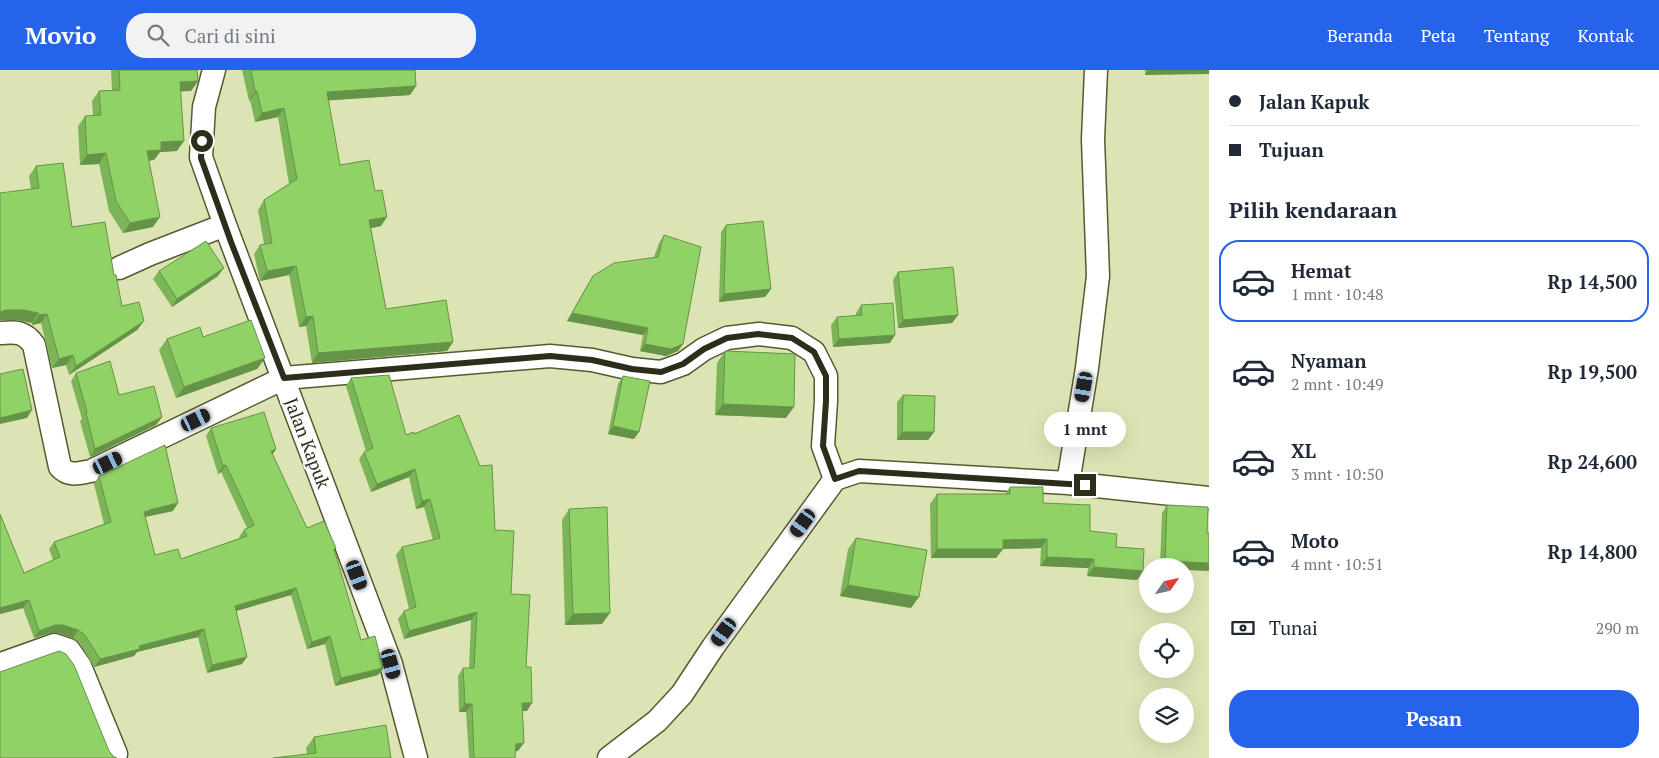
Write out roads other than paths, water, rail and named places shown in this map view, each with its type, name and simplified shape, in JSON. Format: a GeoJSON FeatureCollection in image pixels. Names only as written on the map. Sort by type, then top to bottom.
{"type":"FeatureCollection","features":[{"type":"Feature","properties":{"kind":"street","name":"Jalan Kapuk"},"geometry":{"type":"LineString","coordinates":[[214,70],[204,108],[201,158],[391,664],[419,758]]}},
{"type":"Feature","properties":{"kind":"street"},"geometry":{"type":"LineString","coordinates":[[1068,483],[1087,368],[1098,276],[1093,139],[1096,70]]}},
{"type":"Feature","properties":{"kind":"street"},"geometry":{"type":"LineString","coordinates":[[119,268],[150,254],[225,226]]}},
{"type":"Feature","properties":{"kind":"street"},"geometry":{"type":"LineString","coordinates":[[0,333],[16,332],[28,336],[34,345],[60,467],[65,472],[72,474],[91,471],[284,378],[550,356],[592,360],[632,369],[661,372],[683,364],[704,349],[727,338],[758,334],[792,338],[814,352],[826,376],[823,446],[835,479]]}},
{"type":"Feature","properties":{"kind":"street"},"geometry":{"type":"LineString","coordinates":[[609,758],[657,720],[682,694],[713,647],[835,479],[859,471],[1068,483],[1209,498]]}},
{"type":"Feature","properties":{"kind":"street"},"geometry":{"type":"LineString","coordinates":[[1,664],[54,645],[69,650],[80,666],[112,757]]}}]}
